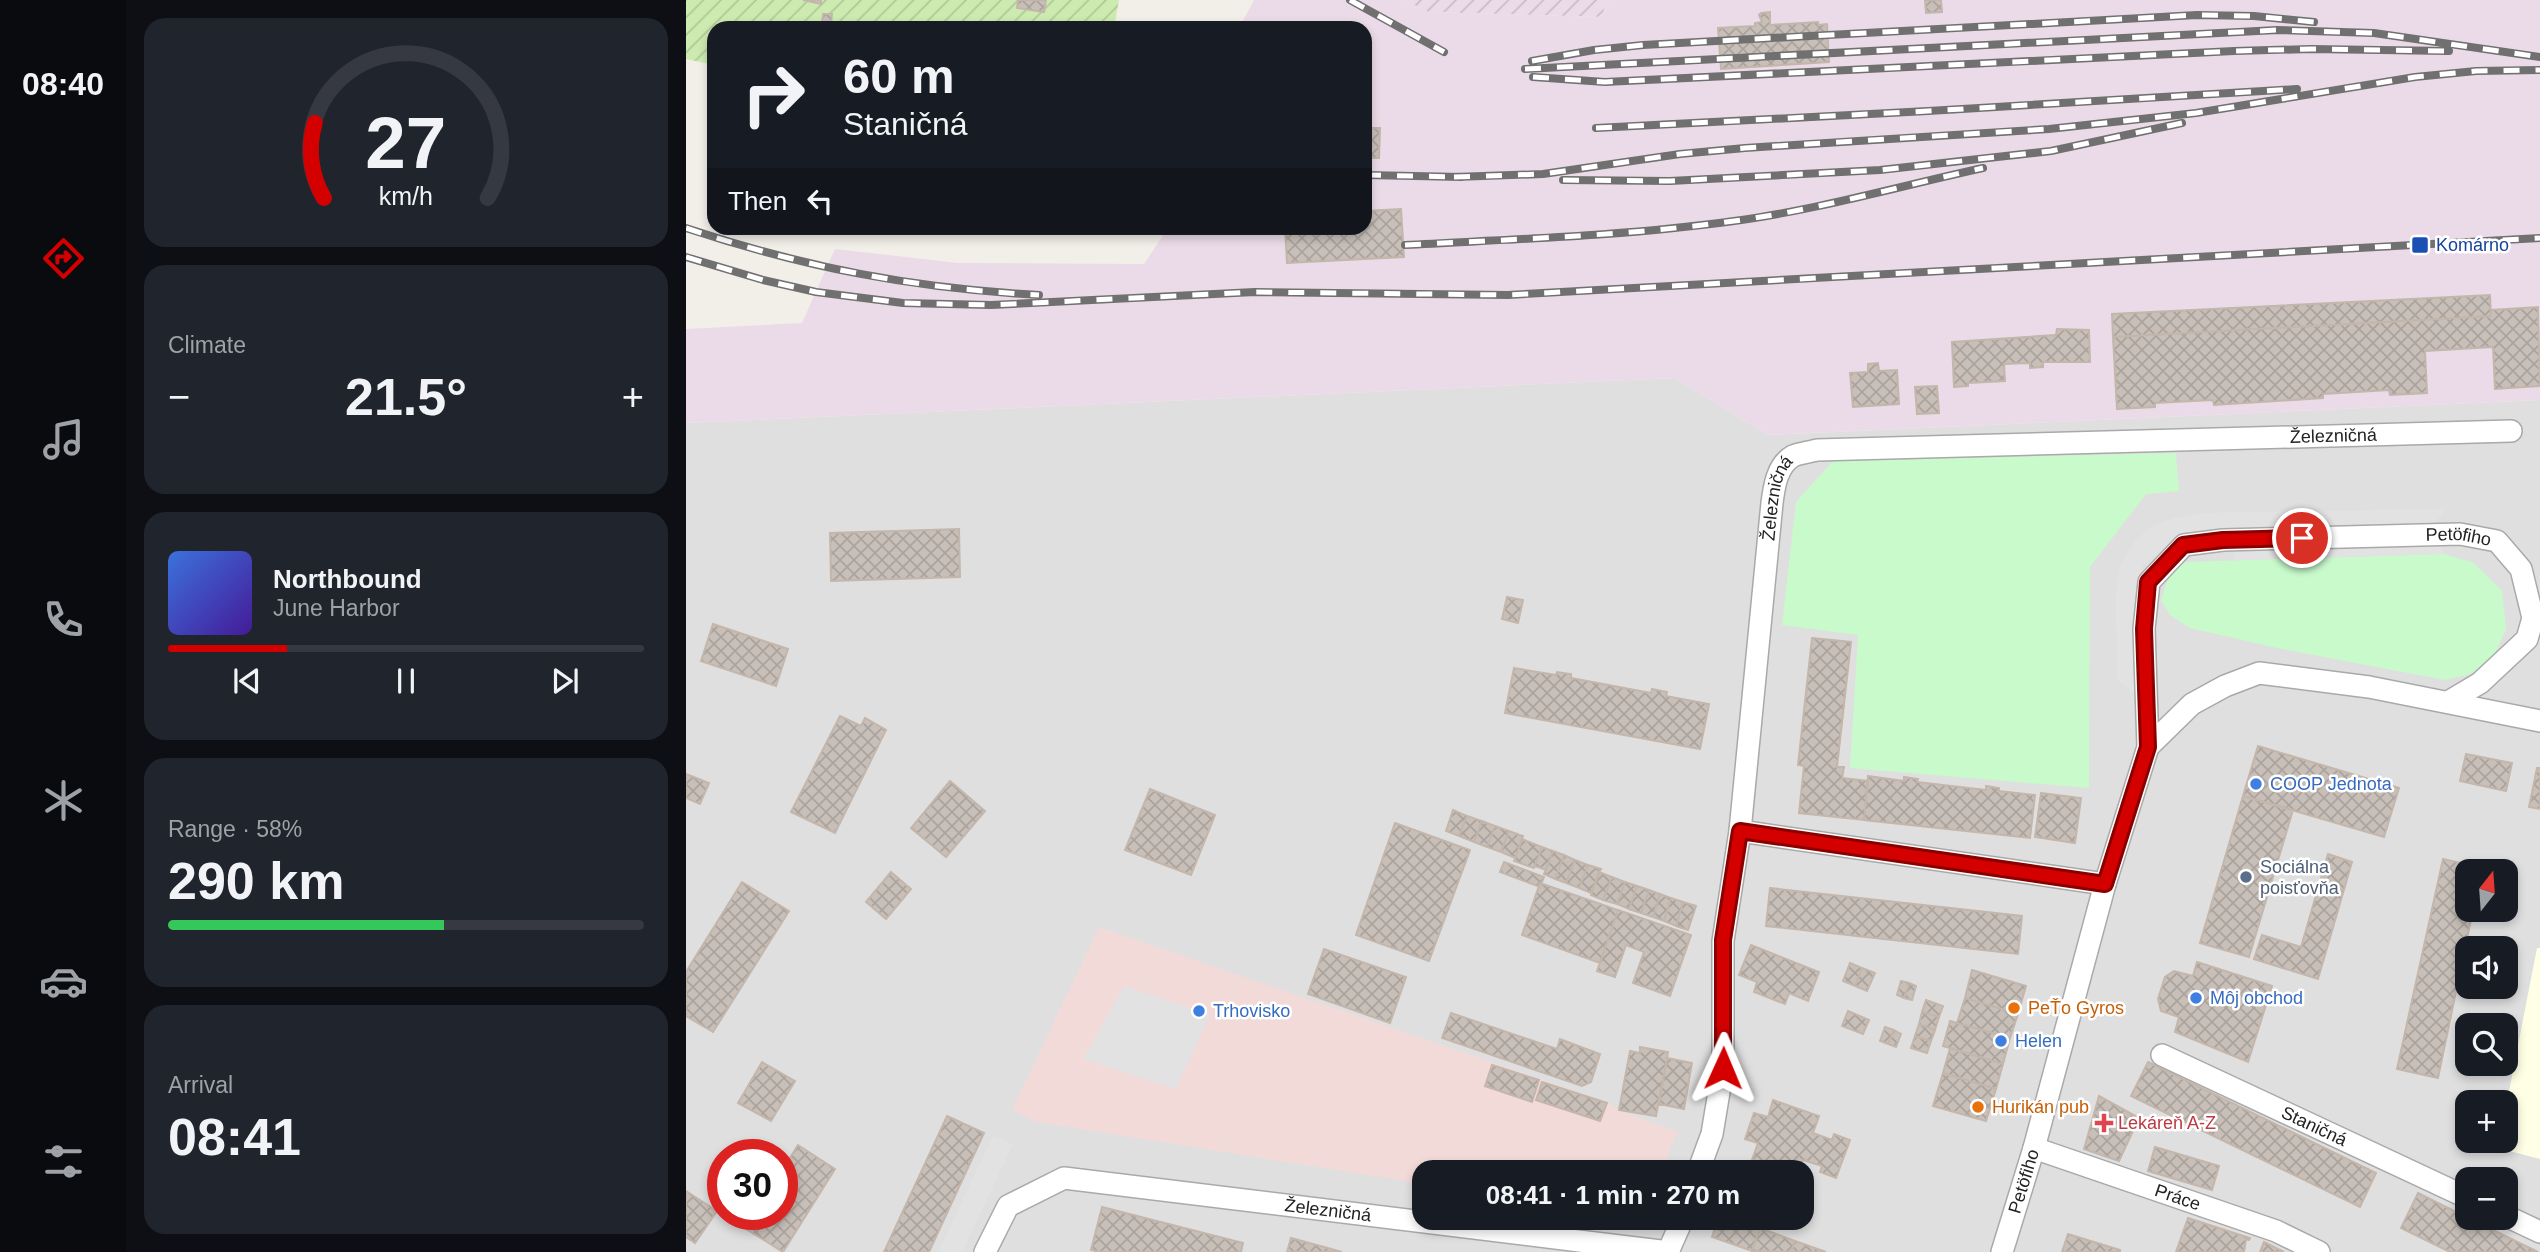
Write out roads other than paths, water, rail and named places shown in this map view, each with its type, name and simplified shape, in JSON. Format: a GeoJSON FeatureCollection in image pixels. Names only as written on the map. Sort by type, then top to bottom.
{"type":"FeatureCollection","features":[{"type":"Feature","properties":{"kind":"street","name":"Železničná"},"geometry":{"type":"LineString","coordinates":[[1702,1160],[1712,1134],[1723,1068],[1723,940],[1740,831],[1774,486],[1781,470],[1793,456],[1816,450],[2511,431]]}},
{"type":"Feature","properties":{"kind":"street","name":"Petöfiho"},"geometry":{"type":"LineString","coordinates":[[2002,1252],[2034,1148],[2105,884],[2148,747],[2144,629],[2148,582],[2183,545],[2223,540],[2460,534],[2497,541],[2521,569],[2533,618],[2527,639],[2480,683],[2448,702],[2369,687],[2259,673],[2225,686],[2192,704],[2148,747]]}},
{"type":"Feature","properties":{"kind":"street"},"geometry":{"type":"LineString","coordinates":[[2448,702],[2540,720]]}},
{"type":"Feature","properties":{"kind":"street"},"geometry":{"type":"LineString","coordinates":[[1740,831],[2105,884]]}},
{"type":"Feature","properties":{"kind":"street","name":"Staničná"},"geometry":{"type":"LineString","coordinates":[[2162,1055],[2455,1192]]}},
{"type":"Feature","properties":{"kind":"street","name":"Práce"},"geometry":{"type":"LineString","coordinates":[[2034,1148],[2276,1231],[2319,1252]]}},
{"type":"Feature","properties":{"kind":"street","name":"Železničná"},"geometry":{"type":"LineString","coordinates":[[985,1252],[1007,1206],[1064,1178],[1669,1252],[1678,1230]]}},
{"type":"Feature","properties":{"kind":"street"},"geometry":{"type":"LineString","coordinates":[[2518,1222],[2540,1232]]}},
{"type":"Feature","properties":{"kind":"railway"},"geometry":{"type":"LineString","coordinates":[[1350,0],[1444,52]]}},
{"type":"Feature","properties":{"kind":"railway"},"geometry":{"type":"LineString","coordinates":[[1532,61],[1643,45],[2197,15],[2254,16],[2314,22]]}},
{"type":"Feature","properties":{"kind":"railway"},"geometry":{"type":"LineString","coordinates":[[1525,69],[2277,30],[2374,33],[2540,57]]}},
{"type":"Feature","properties":{"kind":"railway"},"geometry":{"type":"LineString","coordinates":[[1533,77],[1605,82],[2234,51],[2449,51]]}},
{"type":"Feature","properties":{"kind":"railway"},"geometry":{"type":"LineString","coordinates":[[1454,177],[1543,174],[1680,154],[1745,148],[2049,129],[2196,113],[2415,77],[2476,71],[2540,70]]}},
{"type":"Feature","properties":{"kind":"railway"},"geometry":{"type":"LineString","coordinates":[[1596,128],[2297,89]]}},
{"type":"Feature","properties":{"kind":"railway"},"geometry":{"type":"LineString","coordinates":[[1563,180],[1670,181],[1880,170],[2051,151],[2182,123]]}},
{"type":"Feature","properties":{"kind":"railway"},"geometry":{"type":"LineString","coordinates":[[1405,245],[1611,234],[1734,221],[1827,204],[1983,168]]}},
{"type":"Feature","properties":{"kind":"railway"},"geometry":{"type":"LineString","coordinates":[[1372,175],[1462,177]]}},
{"type":"Feature","properties":{"kind":"railway"},"geometry":{"type":"LineString","coordinates":[[686,228],[707,235]]}},
{"type":"Feature","properties":{"kind":"railway"},"geometry":{"type":"LineString","coordinates":[[708,235],[860,274],[947,287],[1039,295]]}},
{"type":"Feature","properties":{"kind":"railway"},"geometry":{"type":"LineString","coordinates":[[686,257],[763,280],[816,292],[903,303],[991,305],[1255,292],[1508,295],[2540,238]]}},
{"type":"Feature","properties":{"kind":"place","name":"Komárno"},"geometry":{"type":"Point","coordinates":[2420,245]}},
{"type":"Feature","properties":{"kind":"place","name":"COOP Jednota"},"geometry":{"type":"Point","coordinates":[2256,784]}},
{"type":"Feature","properties":{"kind":"place","name":"Sociálna poisťovňa"},"geometry":{"type":"Point","coordinates":[2246,877]}},
{"type":"Feature","properties":{"kind":"place","name":"Môj obchod"},"geometry":{"type":"Point","coordinates":[2196,998]}},
{"type":"Feature","properties":{"kind":"place","name":"PeŤo Gyros"},"geometry":{"type":"Point","coordinates":[2014,1008]}},
{"type":"Feature","properties":{"kind":"place","name":"Trhovisko"},"geometry":{"type":"Point","coordinates":[1199,1011]}},
{"type":"Feature","properties":{"kind":"place","name":"Helen"},"geometry":{"type":"Point","coordinates":[2001,1041]}},
{"type":"Feature","properties":{"kind":"place","name":"Hurikán pub"},"geometry":{"type":"Point","coordinates":[1978,1107]}},
{"type":"Feature","properties":{"kind":"place","name":"Lekáreň A-Z"},"geometry":{"type":"Point","coordinates":[2104,1123]}}]}
